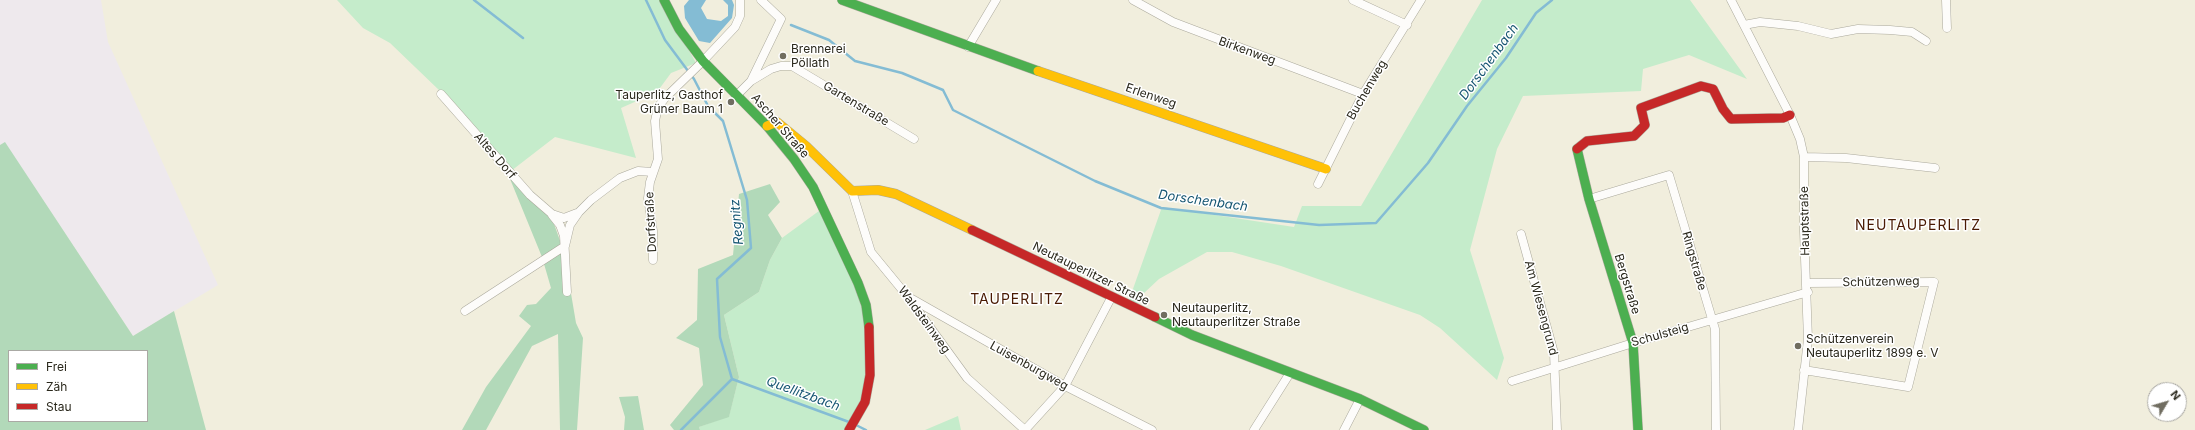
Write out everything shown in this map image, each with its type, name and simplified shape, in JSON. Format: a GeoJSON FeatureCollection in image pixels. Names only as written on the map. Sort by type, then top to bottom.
{"type":"FeatureCollection","features":[{"type":"Feature","properties":{"kind":"street","name":"Ascher Straße"},"geometry":{"type":"LineString","coordinates":[[664,0],[680,29],[703,61],[767,126],[794,159],[813,187],[832,224],[858,283],[866,305],[871,350],[866,402],[849,430]]}},
{"type":"Feature","properties":{"kind":"street","name":"Dorfstraße"},"geometry":{"type":"LineString","coordinates":[[653,260],[653,231],[648,198],[650,182],[658,159],[655,121],[658,107],[664,98],[694,71],[735,27],[740,16],[740,0]]}},
{"type":"Feature","properties":{"kind":"street"},"geometry":{"type":"LineString","coordinates":[[751,81],[781,19],[761,0]]}},
{"type":"Feature","properties":{"kind":"street","name":"Erlenweg"},"geometry":{"type":"LineString","coordinates":[[842,0],[968,48],[1326,169]]}},
{"type":"Feature","properties":{"kind":"street"},"geometry":{"type":"LineString","coordinates":[[968,48],[996,0]]}},
{"type":"Feature","properties":{"kind":"street","name":"Birkenweg"},"geometry":{"type":"LineString","coordinates":[[1133,0],[1173,22],[1363,94]]}},
{"type":"Feature","properties":{"kind":"street"},"geometry":{"type":"LineString","coordinates":[[1353,0],[1407,25]]}},
{"type":"Feature","properties":{"kind":"street","name":"Buchenweg"},"geometry":{"type":"LineString","coordinates":[[1318,184],[1363,94],[1422,0]]}},
{"type":"Feature","properties":{"kind":"street","name":"Hauptstraße"},"geometry":{"type":"LineString","coordinates":[[1731,0],[1790,115],[1800,139],[1804,156],[1804,231],[1808,292],[1808,339],[1798,430]]}},
{"type":"Feature","properties":{"kind":"street"},"geometry":{"type":"LineString","coordinates":[[1946,0],[1947,28]]}},
{"type":"Feature","properties":{"kind":"street"},"geometry":{"type":"LineString","coordinates":[[1744,25],[1760,22],[1798,26],[1831,34],[1858,29],[1890,30],[1912,32],[1926,41]]}},
{"type":"Feature","properties":{"kind":"street","name":"Gartenstraße"},"geometry":{"type":"LineString","coordinates":[[737,95],[751,81],[781,66],[792,66],[914,139]]}},
{"type":"Feature","properties":{"kind":"street","name":"Bergstraße"},"geometry":{"type":"LineString","coordinates":[[1638,430],[1633,343],[1589,199],[1577,151],[1578,147],[1587,141],[1634,136],[1644,129],[1645,125],[1641,108],[1701,86],[1713,89],[1717,94],[1723,109],[1731,119],[1782,118],[1790,115]]}},
{"type":"Feature","properties":{"kind":"street","name":"Altes Dorf"},"geometry":{"type":"LineString","coordinates":[[441,94],[530,195],[552,214],[560,225],[565,246],[567,292]]}},
{"type":"Feature","properties":{"kind":"street"},"geometry":{"type":"LineString","coordinates":[[767,126],[777,122],[806,146],[852,191]]}},
{"type":"Feature","properties":{"kind":"street"},"geometry":{"type":"LineString","coordinates":[[1804,156],[1846,158],[1935,168]]}},
{"type":"Feature","properties":{"kind":"street","name":"Altes Dorf"},"geometry":{"type":"LineString","coordinates":[[565,246],[570,225],[579,212],[591,200],[620,178],[638,171],[653,172]]}},
{"type":"Feature","properties":{"kind":"street","name":"Ringstraße"},"geometry":{"type":"LineString","coordinates":[[1589,199],[1669,175],[1711,320],[1715,329],[1716,430]]}},
{"type":"Feature","properties":{"kind":"street","name":"Neutauperlitzer Straße"},"geometry":{"type":"LineString","coordinates":[[852,191],[878,190],[896,194],[1111,298],[1192,335],[1360,399],[1424,430]]}},
{"type":"Feature","properties":{"kind":"street","name":"Waldsteinweg"},"geometry":{"type":"LineString","coordinates":[[852,191],[871,252],[908,297],[967,378],[1025,430]]}},
{"type":"Feature","properties":{"kind":"street","name":"Altes Dorf"},"geometry":{"type":"LineString","coordinates":[[552,214],[564,218],[573,216],[579,212]]}},
{"type":"Feature","properties":{"kind":"street","name":"Am Wiesengrund"},"geometry":{"type":"LineString","coordinates":[[1521,234],[1554,353],[1557,430]]}},
{"type":"Feature","properties":{"kind":"street"},"geometry":{"type":"LineString","coordinates":[[465,311],[565,246]]}},
{"type":"Feature","properties":{"kind":"street","name":"Schützenweg"},"geometry":{"type":"LineString","coordinates":[[1804,370],[1908,387],[1934,282],[1807,283]]}},
{"type":"Feature","properties":{"kind":"street","name":"Schulsteig"},"geometry":{"type":"LineString","coordinates":[[1512,381],[1633,343],[1808,292]]}},
{"type":"Feature","properties":{"kind":"street","name":"Luisenburgweg"},"geometry":{"type":"LineString","coordinates":[[908,297],[1065,386],[1152,430]]}},
{"type":"Feature","properties":{"kind":"street"},"geometry":{"type":"LineString","coordinates":[[1025,430],[1065,386],[1111,298]]}},
{"type":"Feature","properties":{"kind":"street"},"geometry":{"type":"LineString","coordinates":[[1254,430],[1290,373]]}},
{"type":"Feature","properties":{"kind":"street"},"geometry":{"type":"LineString","coordinates":[[1344,430],[1360,399]]}},
{"type":"Feature","properties":{"kind":"shaded area"},"geometry":{"type":"Polygon","coordinates":[[[0,0],[101,0],[108,42],[218,285],[133,336],[5,143],[0,145],[0,0]]]}},
{"type":"Feature","properties":{"kind":"green space"},"geometry":{"type":"Polygon","coordinates":[[[337,0],[661,0],[696,63],[671,73],[657,92],[621,108],[636,158],[555,137],[511,171],[440,91],[390,43],[363,28],[337,0]]]}},
{"type":"Feature","properties":{"kind":"green space"},"geometry":{"type":"Polygon","coordinates":[[[1482,0],[1690,0],[1747,79],[1689,55],[1643,69],[1641,91],[1523,96],[1497,149],[1470,250],[1504,358],[1497,380],[1440,328],[1420,315],[1281,266],[1232,252],[1207,252],[1159,279],[1143,294],[1137,307],[1128,303],[1162,207],[1294,227],[1302,206],[1361,206],[1482,0]]]}},
{"type":"Feature","properties":{"kind":"green space"},"geometry":{"type":"Polygon","coordinates":[[[5,142],[133,336],[174,311],[206,430],[0,430],[0,145],[5,142]]]}},
{"type":"Feature","properties":{"kind":"green space"},"geometry":{"type":"Polygon","coordinates":[[[511,171],[553,221],[564,252],[576,323],[583,338],[577,430],[560,430],[558,334],[532,346],[486,430],[462,430],[486,387],[531,326],[519,316],[527,305],[536,304],[551,288],[542,257],[508,174],[511,171]]]}},
{"type":"Feature","properties":{"kind":"green space"},"geometry":{"type":"Polygon","coordinates":[[[770,184],[780,202],[768,215],[782,238],[770,260],[759,292],[724,315],[739,377],[729,417],[699,427],[700,430],[674,430],[670,425],[703,385],[699,348],[676,338],[697,320],[698,269],[733,255],[739,194],[770,184]]]}},
{"type":"Feature","properties":{"kind":"green space"},"geometry":{"type":"Polygon","coordinates":[[[823,208],[859,282],[872,375],[852,430],[700,430],[699,427],[729,416],[739,377],[724,315],[759,292],[770,260],[782,238],[823,208]]]}},
{"type":"Feature","properties":{"kind":"green space"},"geometry":{"type":"Polygon","coordinates":[[[638,396],[644,430],[624,430],[625,417],[619,397],[638,396]]]}},
{"type":"Feature","properties":{"kind":"green space"},"geometry":{"type":"Polygon","coordinates":[[[958,416],[961,430],[925,430],[958,416]]]}},
{"type":"Feature","properties":{"kind":"water"},"geometry":{"type":"Polygon","coordinates":[[[689,0],[706,0],[701,8],[707,19],[721,21],[728,16],[728,5],[723,0],[732,0],[734,5],[732,18],[710,43],[699,41],[685,18],[684,6],[689,0]]]}},
{"type":"Feature","properties":{"kind":"waterway"},"geometry":{"type":"LineString","coordinates":[[474,0],[523,38]]}},
{"type":"Feature","properties":{"kind":"waterway","name":"Regnitz"},"geometry":{"type":"LineString","coordinates":[[646,0],[665,40],[694,79],[708,106],[723,121],[747,200],[751,248],[717,279],[720,337],[732,379],[681,430]]}},
{"type":"Feature","properties":{"kind":"waterway","name":"Dorschenbach"},"geometry":{"type":"LineString","coordinates":[[791,25],[829,40],[855,61],[902,73],[943,90],[953,110],[1095,181],[1161,208],[1319,225],[1376,223],[1428,163],[1467,106],[1506,58],[1536,13],[1552,0]]}},
{"type":"Feature","properties":{"kind":"waterway","name":"Quellitzbach"},"geometry":{"type":"LineString","coordinates":[[732,379],[849,422]]}},
{"type":"Feature","properties":{"kind":"waterway","name":"Quellitzbach"},"geometry":{"type":"LineString","coordinates":[[856,425],[866,430]]}},
{"type":"Feature","properties":{"kind":"traffic: fast"},"geometry":{"type":"LineString","coordinates":[[664,0],[679,29],[703,61],[767,126],[794,159],[813,187],[858,283],[866,305],[869,327]]}},
{"type":"Feature","properties":{"kind":"traffic: fast"},"geometry":{"type":"LineString","coordinates":[[842,0],[1038,71]]}},
{"type":"Feature","properties":{"kind":"traffic: fast"},"geometry":{"type":"LineString","coordinates":[[1577,149],[1589,199],[1633,343],[1638,430]]}},
{"type":"Feature","properties":{"kind":"traffic: fast"},"geometry":{"type":"LineString","coordinates":[[1155,317],[1192,335],[1360,399],[1424,430]]}},
{"type":"Feature","properties":{"kind":"traffic: slow"},"geometry":{"type":"LineString","coordinates":[[1038,71],[1326,169]]}},
{"type":"Feature","properties":{"kind":"traffic: slow"},"geometry":{"type":"LineString","coordinates":[[767,126],[777,122],[806,146],[852,191],[878,190],[896,194],[972,230]]}},
{"type":"Feature","properties":{"kind":"traffic: jam"},"geometry":{"type":"LineString","coordinates":[[1577,149],[1587,141],[1634,136],[1645,125],[1641,108],[1701,86],[1713,89],[1723,109],[1731,119],[1783,118],[1790,115]]}},
{"type":"Feature","properties":{"kind":"traffic: jam"},"geometry":{"type":"LineString","coordinates":[[972,230],[1155,317]]}},
{"type":"Feature","properties":{"kind":"traffic: jam"},"geometry":{"type":"LineString","coordinates":[[849,430],[865,402],[870,375],[869,327]]}},
{"type":"Feature","properties":{"kind":"place","name":"Brennerei Pöllath"},"geometry":{"type":"Point","coordinates":[783,56]}},
{"type":"Feature","properties":{"kind":"place","name":"Tauperlitz, Gasthof Grüner Baum 1"},"geometry":{"type":"Point","coordinates":[731,102]}},
{"type":"Feature","properties":{"kind":"place","name":"Neutauperlitz, Neutauperlitzer Straße"},"geometry":{"type":"Point","coordinates":[1164,315]}},
{"type":"Feature","properties":{"kind":"place","name":"Schützenverein Neutauperlitz 1899 e. V"},"geometry":{"type":"Point","coordinates":[1798,346]}},
{"type":"Feature","properties":{"kind":"district","name":"NEUTAUPERLITZ"},"geometry":{"type":"Point","coordinates":[1918,226]}},
{"type":"Feature","properties":{"kind":"district","name":"TAUPERLITZ"},"geometry":{"type":"Point","coordinates":[1017,300]}}]}
